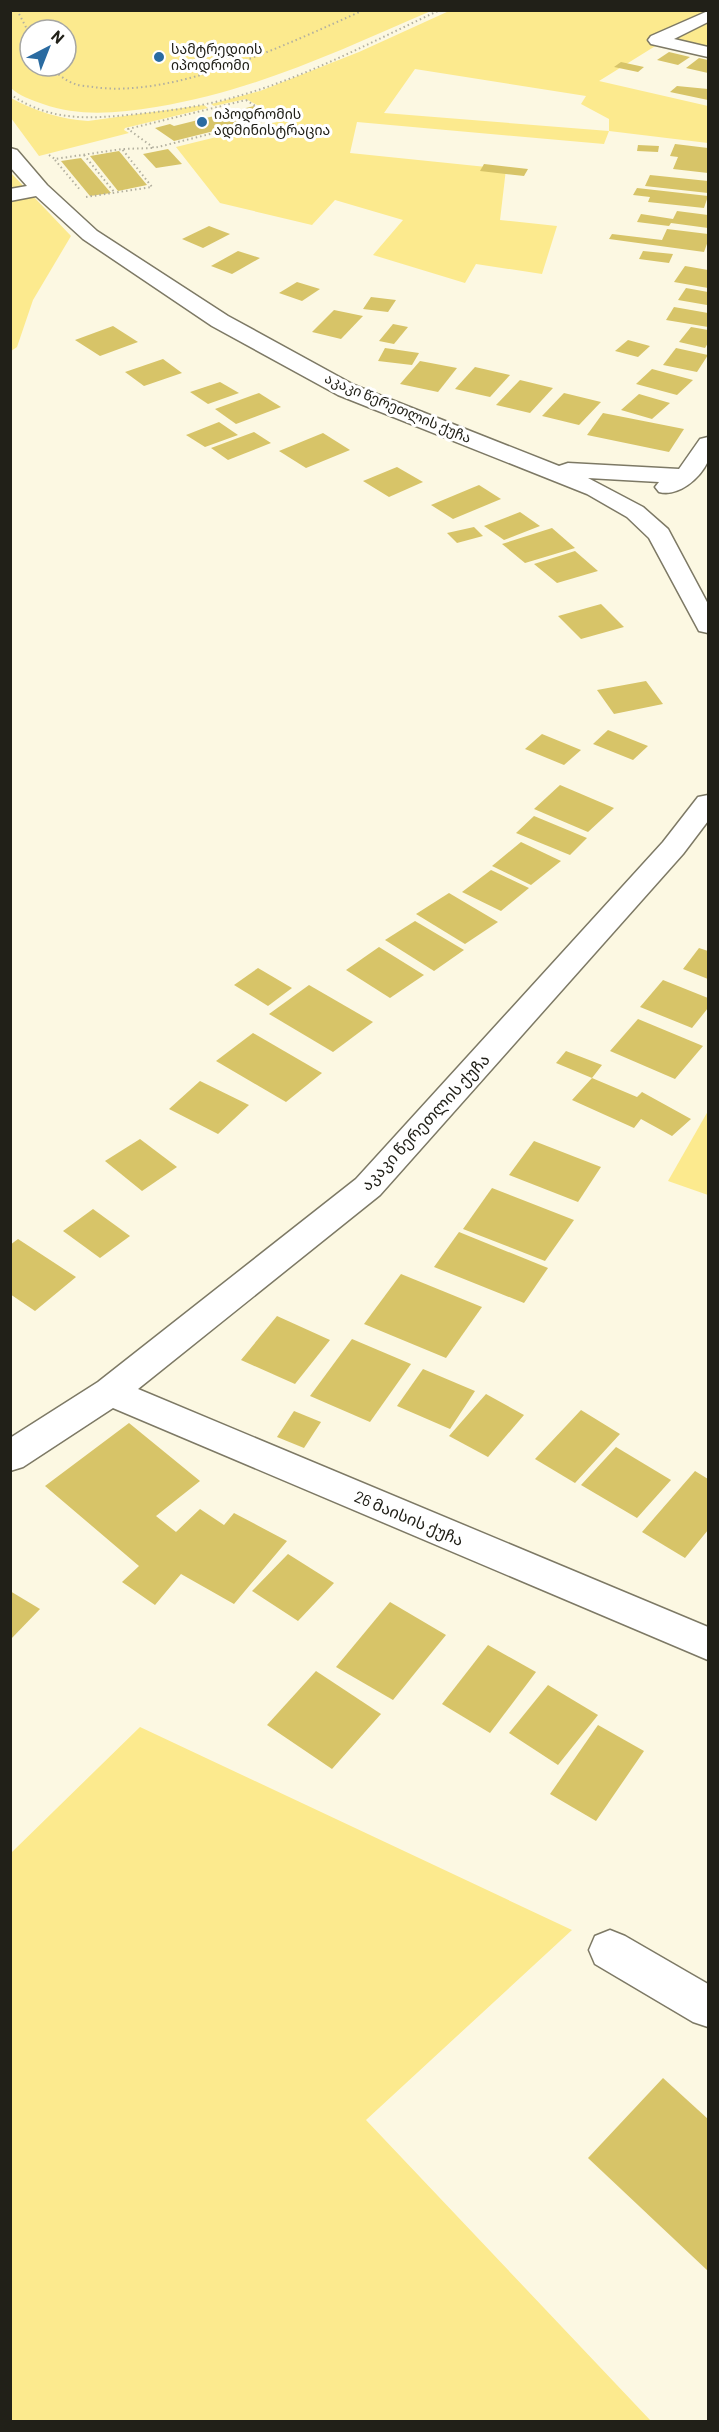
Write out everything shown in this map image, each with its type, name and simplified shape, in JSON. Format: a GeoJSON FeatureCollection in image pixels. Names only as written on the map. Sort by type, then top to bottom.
{"type":"FeatureCollection","features":[{"type":"Feature","properties":{"kind":"street"},"geometry":{"type":"LineString","coordinates":[[708,16],[657,40],[708,52]]}},
{"type":"Feature","properties":{"kind":"street","name":"აკაკი წერეთლის ქუჩა"},"geometry":{"type":"LineString","coordinates":[[10,154],[40,189],[90,235],[220,321],[346,390],[595,489],[635,512],[659,534],[676,562],[708,626]]}},
{"type":"Feature","properties":{"kind":"street"},"geometry":{"type":"LineString","coordinates":[[10,195],[40,189]]}},
{"type":"Feature","properties":{"kind":"street"},"geometry":{"type":"LineString","coordinates":[[635,512],[652,495],[686,476],[708,444]]}},
{"type":"Feature","properties":{"kind":"street"},"geometry":{"type":"LineString","coordinates":[[544,468],[686,476]]}},
{"type":"Feature","properties":{"kind":"street","name":"აკაკი წერეთლის ქუჩა"},"geometry":{"type":"LineString","coordinates":[[10,1457],[110,1392],[368,1187],[665,857],[708,803]]}},
{"type":"Feature","properties":{"kind":"street","name":"26 მაისის ქუჩა"},"geometry":{"type":"LineString","coordinates":[[110,1392],[708,1644]]}},
{"type":"Feature","properties":{"kind":"street"},"geometry":{"type":"LineString","coordinates":[[610,1950],[708,2007]]}},
{"type":"Feature","properties":{"kind":"path"},"geometry":{"type":"LineString","coordinates":[[62,78],[100,90],[166,82],[230,66],[364,10]]}},
{"type":"Feature","properties":{"kind":"path"},"geometry":{"type":"LineString","coordinates":[[10,94],[39,109],[72,118],[87,119],[207,104],[263,87],[315,67],[440,10]]}},
{"type":"Feature","properties":{"kind":"path"},"geometry":{"type":"LineString","coordinates":[[54,159],[122,149],[154,148],[274,118],[246,100],[128,129],[154,148]]}},
{"type":"Feature","properties":{"kind":"path"},"geometry":{"type":"LineString","coordinates":[[207,104],[212,108]]}},
{"type":"Feature","properties":{"kind":"path"},"geometry":{"type":"LineString","coordinates":[[49,154],[86,198],[152,187],[122,149]]}},
{"type":"Feature","properties":{"kind":"path"},"geometry":{"type":"LineString","coordinates":[[83,155],[116,193]]}},
{"type":"Feature","properties":{"kind":"shaded area"},"geometry":{"type":"Polygon","coordinates":[[[11,10],[431,11],[296,68],[193,100],[127,111],[85,112],[57,108],[11,88],[11,10]]]}},
{"type":"Feature","properties":{"kind":"shaded area"},"geometry":{"type":"Polygon","coordinates":[[[449,11],[708,11],[708,57],[657,45],[599,81],[708,106],[708,143],[609,131],[604,144],[357,122],[350,153],[506,169],[500,220],[557,226],[542,274],[476,264],[465,283],[373,255],[403,220],[335,200],[312,225],[220,203],[176,147],[285,120],[246,99],[214,106],[211,104],[260,91],[359,52],[449,11]],[[415,69],[384,113],[609,131],[609,119],[581,104],[586,96],[415,69]]]}},
{"type":"Feature","properties":{"kind":"shaded area"},"geometry":{"type":"Polygon","coordinates":[[[11,98],[48,114],[88,121],[204,105],[208,108],[125,128],[124,130],[129,133],[39,156],[11,118],[11,98]]]}},
{"type":"Feature","properties":{"kind":"shaded area"},"geometry":{"type":"Polygon","coordinates":[[[11,173],[71,236],[33,300],[17,347],[11,351],[11,173]]]}},
{"type":"Feature","properties":{"kind":"shaded area"},"geometry":{"type":"Polygon","coordinates":[[[708,1111],[708,1195],[668,1181],[708,1111]]]}},
{"type":"Feature","properties":{"kind":"shaded area"},"geometry":{"type":"Polygon","coordinates":[[[140,1727],[572,1930],[366,2120],[651,2421],[11,2421],[11,1853],[140,1727]]]}},
{"type":"Feature","properties":{"kind":"building"},"geometry":{"type":"Polygon","coordinates":[[[669,52],[690,57],[678,65],[657,60],[669,52]]]}},
{"type":"Feature","properties":{"kind":"building"},"geometry":{"type":"Polygon","coordinates":[[[699,58],[708,60],[708,73],[686,68],[699,58]]]}},
{"type":"Feature","properties":{"kind":"building"},"geometry":{"type":"Polygon","coordinates":[[[621,62],[644,67],[638,72],[614,67],[621,62]]]}},
{"type":"Feature","properties":{"kind":"building"},"geometry":{"type":"Polygon","coordinates":[[[677,86],[708,89],[708,100],[670,92],[677,86]]]}},
{"type":"Feature","properties":{"kind":"building"},"geometry":{"type":"Polygon","coordinates":[[[254,106],[270,117],[174,141],[155,128],[170,124],[174,126],[254,106]]]}},
{"type":"Feature","properties":{"kind":"building"},"geometry":{"type":"Polygon","coordinates":[[[675,144],[708,148],[708,173],[673,169],[678,157],[670,156],[675,144]]]}},
{"type":"Feature","properties":{"kind":"building"},"geometry":{"type":"Polygon","coordinates":[[[638,145],[659,146],[658,152],[637,151],[638,145]]]}},
{"type":"Feature","properties":{"kind":"building"},"geometry":{"type":"Polygon","coordinates":[[[168,149],[182,164],[156,168],[143,154],[168,149]]]}},
{"type":"Feature","properties":{"kind":"building"},"geometry":{"type":"Polygon","coordinates":[[[119,151],[147,185],[118,191],[90,156],[119,151]]]}},
{"type":"Feature","properties":{"kind":"building"},"geometry":{"type":"Polygon","coordinates":[[[81,158],[111,193],[90,196],[61,161],[81,158]]]}},
{"type":"Feature","properties":{"kind":"building"},"geometry":{"type":"Polygon","coordinates":[[[484,164],[528,169],[524,176],[480,171],[484,164]]]}},
{"type":"Feature","properties":{"kind":"building"},"geometry":{"type":"Polygon","coordinates":[[[650,175],[708,181],[708,193],[645,186],[650,175]]]}},
{"type":"Feature","properties":{"kind":"building"},"geometry":{"type":"Polygon","coordinates":[[[637,188],[708,196],[704,208],[648,202],[650,197],[633,195],[637,188]]]}},
{"type":"Feature","properties":{"kind":"building"},"geometry":{"type":"Polygon","coordinates":[[[677,211],[708,215],[708,228],[671,223],[669,226],[637,222],[641,214],[673,219],[677,211]]]}},
{"type":"Feature","properties":{"kind":"building"},"geometry":{"type":"Polygon","coordinates":[[[209,226],[230,234],[203,248],[182,239],[209,226]]]}},
{"type":"Feature","properties":{"kind":"building"},"geometry":{"type":"Polygon","coordinates":[[[667,229],[708,234],[704,252],[609,239],[612,234],[662,240],[667,229]]]}},
{"type":"Feature","properties":{"kind":"building"},"geometry":{"type":"Polygon","coordinates":[[[238,251],[260,258],[232,274],[211,266],[238,251]]]}},
{"type":"Feature","properties":{"kind":"building"},"geometry":{"type":"Polygon","coordinates":[[[643,251],[673,254],[669,263],[639,259],[643,251]]]}},
{"type":"Feature","properties":{"kind":"building"},"geometry":{"type":"Polygon","coordinates":[[[685,266],[708,270],[708,288],[674,282],[685,266]]]}},
{"type":"Feature","properties":{"kind":"building"},"geometry":{"type":"Polygon","coordinates":[[[297,282],[320,289],[302,301],[279,293],[297,282]]]}},
{"type":"Feature","properties":{"kind":"building"},"geometry":{"type":"Polygon","coordinates":[[[686,288],[708,292],[707,305],[678,300],[686,288]]]}},
{"type":"Feature","properties":{"kind":"building"},"geometry":{"type":"Polygon","coordinates":[[[371,297],[396,300],[388,312],[363,309],[371,297]]]}},
{"type":"Feature","properties":{"kind":"building"},"geometry":{"type":"Polygon","coordinates":[[[674,307],[708,313],[708,327],[666,320],[674,307]]]}},
{"type":"Feature","properties":{"kind":"building"},"geometry":{"type":"Polygon","coordinates":[[[334,310],[363,316],[341,339],[312,332],[334,310]]]}},
{"type":"Feature","properties":{"kind":"building"},"geometry":{"type":"Polygon","coordinates":[[[393,324],[408,327],[394,344],[379,341],[393,324]]]}},
{"type":"Feature","properties":{"kind":"building"},"geometry":{"type":"Polygon","coordinates":[[[113,326],[138,342],[100,356],[75,340],[113,326]]]}},
{"type":"Feature","properties":{"kind":"building"},"geometry":{"type":"Polygon","coordinates":[[[691,327],[708,330],[708,343],[705,348],[679,342],[691,327]]]}},
{"type":"Feature","properties":{"kind":"building"},"geometry":{"type":"Polygon","coordinates":[[[628,340],[650,346],[638,357],[615,351],[628,340]]]}},
{"type":"Feature","properties":{"kind":"building"},"geometry":{"type":"Polygon","coordinates":[[[385,348],[419,353],[412,365],[378,361],[385,348]]]}},
{"type":"Feature","properties":{"kind":"building"},"geometry":{"type":"Polygon","coordinates":[[[676,348],[708,355],[697,372],[663,365],[676,348]]]}},
{"type":"Feature","properties":{"kind":"building"},"geometry":{"type":"Polygon","coordinates":[[[163,359],[182,373],[144,386],[125,372],[163,359]]]}},
{"type":"Feature","properties":{"kind":"building"},"geometry":{"type":"Polygon","coordinates":[[[420,361],[457,368],[438,392],[400,384],[420,361]]]}},
{"type":"Feature","properties":{"kind":"building"},"geometry":{"type":"Polygon","coordinates":[[[475,367],[510,375],[490,397],[455,389],[475,367]]]}},
{"type":"Feature","properties":{"kind":"building"},"geometry":{"type":"Polygon","coordinates":[[[652,369],[693,380],[677,395],[636,384],[652,369]]]}},
{"type":"Feature","properties":{"kind":"building"},"geometry":{"type":"Polygon","coordinates":[[[520,380],[553,388],[530,413],[496,405],[520,380]]]}},
{"type":"Feature","properties":{"kind":"building"},"geometry":{"type":"Polygon","coordinates":[[[220,382],[239,393],[208,404],[190,392],[220,382]]]}},
{"type":"Feature","properties":{"kind":"building"},"geometry":{"type":"Polygon","coordinates":[[[259,393],[281,407],[236,424],[215,409],[259,393]]]}},
{"type":"Feature","properties":{"kind":"building"},"geometry":{"type":"Polygon","coordinates":[[[564,393],[601,402],[579,425],[542,416],[564,393]]]}},
{"type":"Feature","properties":{"kind":"building"},"geometry":{"type":"Polygon","coordinates":[[[639,394],[670,403],[652,419],[621,410],[639,394]]]}},
{"type":"Feature","properties":{"kind":"building"},"geometry":{"type":"Polygon","coordinates":[[[603,413],[684,429],[669,452],[587,435],[603,413]]]}},
{"type":"Feature","properties":{"kind":"building"},"geometry":{"type":"Polygon","coordinates":[[[219,422],[238,435],[205,447],[186,435],[219,422]]]}},
{"type":"Feature","properties":{"kind":"building"},"geometry":{"type":"Polygon","coordinates":[[[254,432],[271,443],[228,460],[211,448],[254,432]]]}},
{"type":"Feature","properties":{"kind":"building"},"geometry":{"type":"Polygon","coordinates":[[[323,433],[350,450],[306,468],[279,451],[323,433]]]}},
{"type":"Feature","properties":{"kind":"building"},"geometry":{"type":"Polygon","coordinates":[[[397,467],[423,482],[389,497],[363,481],[397,467]]]}},
{"type":"Feature","properties":{"kind":"building"},"geometry":{"type":"Polygon","coordinates":[[[479,485],[501,499],[453,519],[431,505],[479,485]]]}},
{"type":"Feature","properties":{"kind":"building"},"geometry":{"type":"Polygon","coordinates":[[[520,512],[540,526],[504,540],[484,526],[520,512]]]}},
{"type":"Feature","properties":{"kind":"building"},"geometry":{"type":"Polygon","coordinates":[[[474,527],[483,536],[457,543],[447,533],[474,527]]]}},
{"type":"Feature","properties":{"kind":"building"},"geometry":{"type":"Polygon","coordinates":[[[552,528],[575,548],[525,563],[502,544],[552,528]]]}},
{"type":"Feature","properties":{"kind":"building"},"geometry":{"type":"Polygon","coordinates":[[[575,551],[598,571],[557,583],[534,564],[575,551]]]}},
{"type":"Feature","properties":{"kind":"building"},"geometry":{"type":"Polygon","coordinates":[[[601,604],[624,627],[581,639],[558,616],[601,604]]]}},
{"type":"Feature","properties":{"kind":"building"},"geometry":{"type":"Polygon","coordinates":[[[646,681],[663,704],[614,714],[597,690],[646,681]]]}},
{"type":"Feature","properties":{"kind":"building"},"geometry":{"type":"Polygon","coordinates":[[[608,730],[648,746],[633,760],[593,744],[608,730]]]}},
{"type":"Feature","properties":{"kind":"building"},"geometry":{"type":"Polygon","coordinates":[[[542,734],[581,750],[564,765],[525,749],[542,734]]]}},
{"type":"Feature","properties":{"kind":"building"},"geometry":{"type":"Polygon","coordinates":[[[560,785],[614,808],[588,832],[534,809],[560,785]]]}},
{"type":"Feature","properties":{"kind":"building"},"geometry":{"type":"Polygon","coordinates":[[[534,816],[587,838],[570,855],[516,833],[534,816]]]}},
{"type":"Feature","properties":{"kind":"building"},"geometry":{"type":"Polygon","coordinates":[[[521,842],[561,861],[531,885],[492,866],[521,842]]]}},
{"type":"Feature","properties":{"kind":"building"},"geometry":{"type":"Polygon","coordinates":[[[491,870],[529,888],[501,911],[462,892],[491,870]]]}},
{"type":"Feature","properties":{"kind":"building"},"geometry":{"type":"Polygon","coordinates":[[[449,893],[498,922],[465,944],[416,914],[449,893]]]}},
{"type":"Feature","properties":{"kind":"building"},"geometry":{"type":"Polygon","coordinates":[[[415,921],[464,950],[434,971],[385,940],[415,921]]]}},
{"type":"Feature","properties":{"kind":"building"},"geometry":{"type":"Polygon","coordinates":[[[379,947],[424,975],[390,998],[346,970],[379,947]]]}},
{"type":"Feature","properties":{"kind":"building"},"geometry":{"type":"Polygon","coordinates":[[[699,948],[708,951],[708,979],[683,969],[699,948]]]}},
{"type":"Feature","properties":{"kind":"building"},"geometry":{"type":"Polygon","coordinates":[[[258,968],[292,988],[268,1006],[234,985],[258,968]]]}},
{"type":"Feature","properties":{"kind":"building"},"geometry":{"type":"Polygon","coordinates":[[[663,980],[708,998],[708,1008],[692,1028],[640,1007],[663,980]]]}},
{"type":"Feature","properties":{"kind":"building"},"geometry":{"type":"Polygon","coordinates":[[[309,985],[373,1022],[333,1052],[269,1014],[309,985]]]}},
{"type":"Feature","properties":{"kind":"building"},"geometry":{"type":"Polygon","coordinates":[[[638,1019],[703,1046],[675,1079],[610,1051],[638,1019]]]}},
{"type":"Feature","properties":{"kind":"building"},"geometry":{"type":"Polygon","coordinates":[[[253,1033],[322,1073],[286,1102],[216,1061],[253,1033]]]}},
{"type":"Feature","properties":{"kind":"building"},"geometry":{"type":"Polygon","coordinates":[[[566,1051],[602,1065],[592,1078],[556,1063],[566,1051]]]}},
{"type":"Feature","properties":{"kind":"building"},"geometry":{"type":"Polygon","coordinates":[[[592,1078],[637,1097],[642,1092],[691,1119],[672,1136],[641,1119],[634,1128],[572,1100],[592,1078]]]}},
{"type":"Feature","properties":{"kind":"building"},"geometry":{"type":"Polygon","coordinates":[[[200,1081],[249,1105],[218,1134],[169,1109],[200,1081]]]}},
{"type":"Feature","properties":{"kind":"building"},"geometry":{"type":"Polygon","coordinates":[[[140,1139],[177,1167],[142,1191],[105,1161],[140,1139]]]}},
{"type":"Feature","properties":{"kind":"building"},"geometry":{"type":"Polygon","coordinates":[[[534,1141],[601,1167],[578,1202],[509,1175],[534,1141]]]}},
{"type":"Feature","properties":{"kind":"building"},"geometry":{"type":"Polygon","coordinates":[[[492,1188],[574,1220],[545,1261],[463,1229],[492,1188]]]}},
{"type":"Feature","properties":{"kind":"building"},"geometry":{"type":"Polygon","coordinates":[[[93,1209],[130,1236],[100,1258],[63,1231],[93,1209]]]}},
{"type":"Feature","properties":{"kind":"building"},"geometry":{"type":"Polygon","coordinates":[[[459,1232],[548,1268],[524,1303],[434,1267],[459,1232]]]}},
{"type":"Feature","properties":{"kind":"building"},"geometry":{"type":"Polygon","coordinates":[[[18,1239],[76,1277],[35,1311],[10,1294],[10,1245],[18,1239]]]}},
{"type":"Feature","properties":{"kind":"building"},"geometry":{"type":"Polygon","coordinates":[[[401,1274],[482,1307],[446,1358],[364,1324],[401,1274]]]}},
{"type":"Feature","properties":{"kind":"building"},"geometry":{"type":"Polygon","coordinates":[[[277,1316],[330,1340],[295,1384],[241,1360],[277,1316]]]}},
{"type":"Feature","properties":{"kind":"building"},"geometry":{"type":"Polygon","coordinates":[[[352,1339],[411,1364],[370,1422],[310,1396],[352,1339]]]}},
{"type":"Feature","properties":{"kind":"building"},"geometry":{"type":"Polygon","coordinates":[[[423,1369],[475,1391],[450,1429],[397,1406],[423,1369]]]}},
{"type":"Feature","properties":{"kind":"building"},"geometry":{"type":"Polygon","coordinates":[[[486,1394],[524,1415],[488,1457],[449,1436],[486,1394]]]}},
{"type":"Feature","properties":{"kind":"building"},"geometry":{"type":"Polygon","coordinates":[[[581,1410],[620,1434],[575,1483],[535,1459],[581,1410]]]}},
{"type":"Feature","properties":{"kind":"building"},"geometry":{"type":"Polygon","coordinates":[[[294,1411],[321,1422],[304,1448],[277,1437],[294,1411]]]}},
{"type":"Feature","properties":{"kind":"building"},"geometry":{"type":"Polygon","coordinates":[[[129,1423],[200,1481],[156,1516],[176,1532],[200,1509],[224,1525],[234,1513],[287,1541],[234,1604],[181,1574],[155,1605],[122,1582],[139,1566],[45,1486],[129,1423]]]}},
{"type":"Feature","properties":{"kind":"building"},"geometry":{"type":"Polygon","coordinates":[[[616,1447],[671,1480],[637,1518],[581,1485],[616,1447]]]}},
{"type":"Feature","properties":{"kind":"building"},"geometry":{"type":"Polygon","coordinates":[[[695,1471],[708,1479],[708,1530],[685,1558],[642,1532],[695,1471]]]}},
{"type":"Feature","properties":{"kind":"building"},"geometry":{"type":"Polygon","coordinates":[[[288,1554],[334,1583],[298,1621],[252,1591],[288,1554]]]}},
{"type":"Feature","properties":{"kind":"building"},"geometry":{"type":"Polygon","coordinates":[[[10,1591],[40,1609],[10,1640],[10,1591]]]}},
{"type":"Feature","properties":{"kind":"building"},"geometry":{"type":"Polygon","coordinates":[[[390,1602],[446,1635],[393,1700],[336,1667],[390,1602]]]}},
{"type":"Feature","properties":{"kind":"building"},"geometry":{"type":"Polygon","coordinates":[[[488,1645],[536,1672],[490,1733],[442,1704],[488,1645]]]}},
{"type":"Feature","properties":{"kind":"building"},"geometry":{"type":"Polygon","coordinates":[[[316,1671],[381,1714],[332,1769],[267,1725],[316,1671]]]}},
{"type":"Feature","properties":{"kind":"building"},"geometry":{"type":"Polygon","coordinates":[[[548,1685],[598,1715],[558,1765],[509,1733],[548,1685]]]}},
{"type":"Feature","properties":{"kind":"building"},"geometry":{"type":"Polygon","coordinates":[[[598,1725],[644,1751],[596,1821],[550,1794],[598,1725]]]}},
{"type":"Feature","properties":{"kind":"building"},"geometry":{"type":"Polygon","coordinates":[[[663,2078],[708,2119],[708,2271],[588,2158],[663,2078]]]}},
{"type":"Feature","properties":{"kind":"place","name":"სამტრედიის იპოდრომი"},"geometry":{"type":"Point","coordinates":[159,57]}},
{"type":"Feature","properties":{"kind":"place","name":"იპოდრომის ადმინისტრაცია"},"geometry":{"type":"Point","coordinates":[202,122]}}]}
